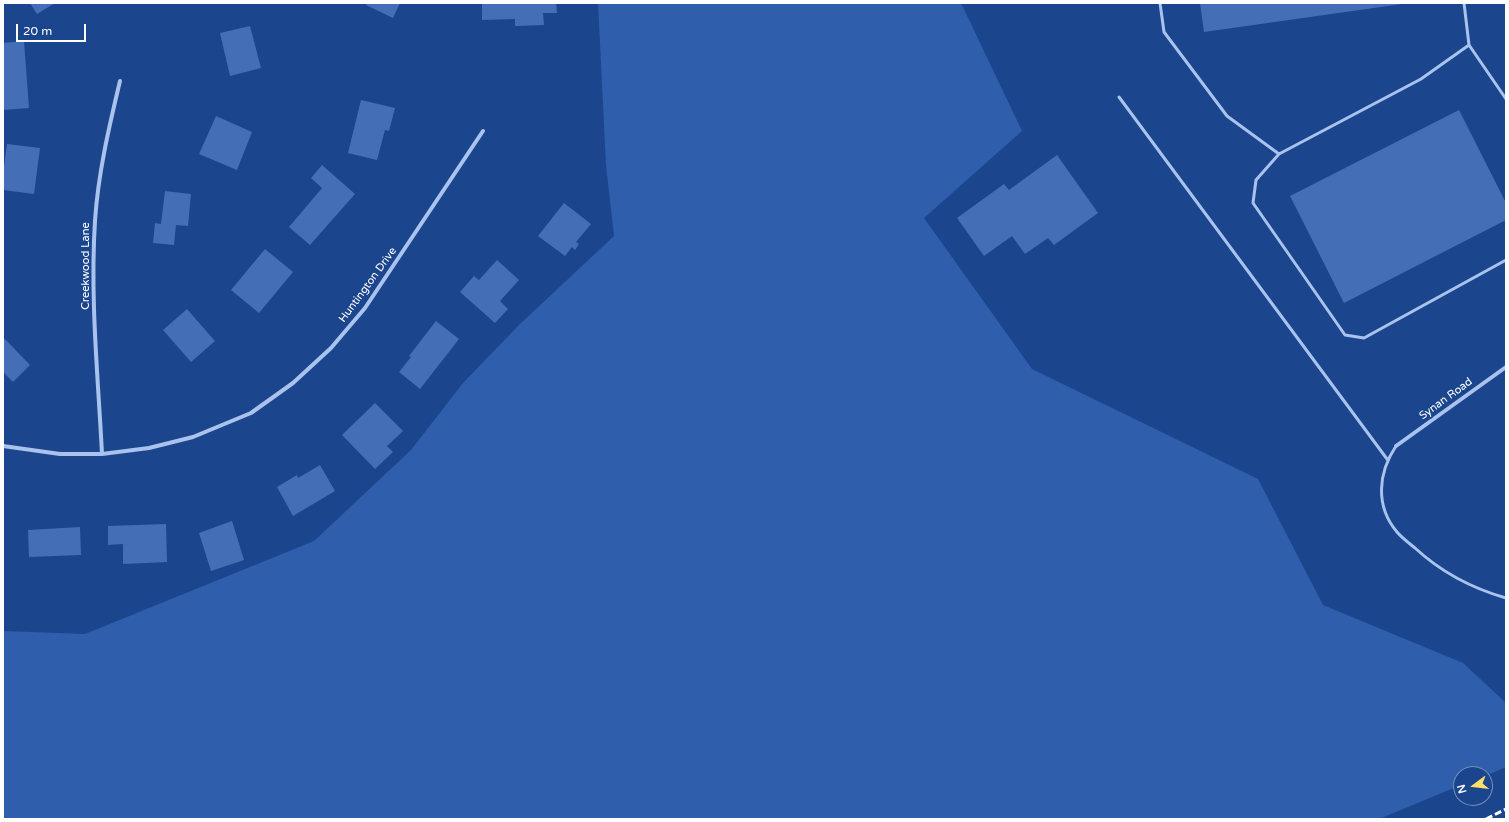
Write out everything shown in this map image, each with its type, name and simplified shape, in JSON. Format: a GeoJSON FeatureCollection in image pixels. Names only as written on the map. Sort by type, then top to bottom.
{"type":"FeatureCollection","features":[{"type":"Feature","properties":{"kind":"street","name":"Creekwood Lane"},"geometry":{"type":"LineString","coordinates":[[102,454],[93,285],[95,220],[103,156],[120,81]]}},
{"type":"Feature","properties":{"kind":"street","name":"Huntington Drive"},"geometry":{"type":"LineString","coordinates":[[3,446],[60,454],[102,454],[149,448],[193,437],[251,413],[293,383],[331,348],[365,308],[483,131]]}},
{"type":"Feature","properties":{"kind":"street","name":"Synan Road"},"geometry":{"type":"LineString","coordinates":[[1396,446],[1506,367]]}},
{"type":"Feature","properties":{"kind":"lane"},"geometry":{"type":"LineString","coordinates":[[1160,3],[1164,32],[1227,116],[1279,154]]}},
{"type":"Feature","properties":{"kind":"lane"},"geometry":{"type":"LineString","coordinates":[[1464,3],[1469,45],[1506,99]]}},
{"type":"Feature","properties":{"kind":"lane"},"geometry":{"type":"LineString","coordinates":[[1469,45],[1421,79],[1279,154],[1256,180],[1253,203],[1344,335],[1364,338],[1506,260]]}},
{"type":"Feature","properties":{"kind":"lane"},"geometry":{"type":"LineString","coordinates":[[1119,97],[1387,459]]}},
{"type":"Feature","properties":{"kind":"lane"},"geometry":{"type":"LineString","coordinates":[[1396,446],[1387,459],[1382,473],[1381,496],[1386,515],[1397,531],[1427,560],[1454,578],[1483,591],[1506,598]]}},
{"type":"Feature","properties":{"kind":"shaded area"},"geometry":{"type":"Polygon","coordinates":[[[598,3],[961,3],[1022,131],[924,218],[1032,369],[1258,479],[1323,605],[1463,663],[1506,703],[1506,767],[1493,773],[1493,766],[1453,766],[1453,788],[1379,819],[3,819],[3,631],[85,634],[314,541],[411,450],[463,383],[520,324],[614,236],[606,165],[598,3]]]}},
{"type":"Feature","properties":{"kind":"building"},"geometry":{"type":"Polygon","coordinates":[[[30,3],[55,3],[37,14],[30,3]]]}},
{"type":"Feature","properties":{"kind":"building"},"geometry":{"type":"Polygon","coordinates":[[[367,3],[400,3],[393,18],[366,5],[367,3]]]}},
{"type":"Feature","properties":{"kind":"building"},"geometry":{"type":"Polygon","coordinates":[[[482,3],[556,3],[557,13],[543,13],[544,25],[515,26],[515,19],[482,20],[482,3]]]}},
{"type":"Feature","properties":{"kind":"building"},"geometry":{"type":"Polygon","coordinates":[[[1200,3],[1402,3],[1402,4],[1204,32],[1200,3]]]}},
{"type":"Feature","properties":{"kind":"building"},"geometry":{"type":"Polygon","coordinates":[[[250,26],[261,68],[230,76],[220,33],[250,26]]]}},
{"type":"Feature","properties":{"kind":"building"},"geometry":{"type":"Polygon","coordinates":[[[24,41],[29,108],[3,110],[3,43],[24,41]]]}},
{"type":"Feature","properties":{"kind":"building"},"geometry":{"type":"Polygon","coordinates":[[[361,100],[395,108],[389,131],[385,130],[377,160],[348,153],[361,100]]]}},
{"type":"Feature","properties":{"kind":"building"},"geometry":{"type":"Polygon","coordinates":[[[1459,110],[1506,203],[1506,220],[1344,303],[1290,196],[1459,110]]]}},
{"type":"Feature","properties":{"kind":"building"},"geometry":{"type":"Polygon","coordinates":[[[216,116],[252,132],[237,170],[199,154],[216,116]]]}},
{"type":"Feature","properties":{"kind":"building"},"geometry":{"type":"Polygon","coordinates":[[[7,144],[40,148],[34,194],[3,190],[3,173],[7,144]]]}},
{"type":"Feature","properties":{"kind":"building"},"geometry":{"type":"Polygon","coordinates":[[[1057,155],[1098,213],[1054,245],[1048,238],[1025,254],[1012,236],[984,256],[957,218],[1004,184],[1009,190],[1057,155]]]}},
{"type":"Feature","properties":{"kind":"building"},"geometry":{"type":"Polygon","coordinates":[[[322,165],[355,194],[310,245],[289,227],[322,188],[311,178],[322,165]]]}},
{"type":"Feature","properties":{"kind":"building"},"geometry":{"type":"Polygon","coordinates":[[[165,191],[191,194],[188,226],[176,225],[174,245],[153,243],[155,223],[161,224],[165,191]]]}},
{"type":"Feature","properties":{"kind":"building"},"geometry":{"type":"Polygon","coordinates":[[[564,203],[591,224],[576,242],[579,244],[575,250],[572,247],[565,256],[538,236],[564,203]]]}},
{"type":"Feature","properties":{"kind":"building"},"geometry":{"type":"Polygon","coordinates":[[[265,249],[293,272],[259,313],[231,290],[265,249]]]}},
{"type":"Feature","properties":{"kind":"building"},"geometry":{"type":"Polygon","coordinates":[[[497,260],[519,280],[500,301],[508,309],[495,323],[460,292],[474,276],[479,280],[497,260]]]}},
{"type":"Feature","properties":{"kind":"building"},"geometry":{"type":"Polygon","coordinates":[[[187,309],[215,341],[191,362],[163,330],[187,309]]]}},
{"type":"Feature","properties":{"kind":"building"},"geometry":{"type":"Polygon","coordinates":[[[436,321],[459,339],[420,389],[399,372],[411,357],[409,356],[436,321]]]}},
{"type":"Feature","properties":{"kind":"building"},"geometry":{"type":"Polygon","coordinates":[[[3,337],[30,365],[13,382],[3,372],[3,337]]]}},
{"type":"Feature","properties":{"kind":"building"},"geometry":{"type":"Polygon","coordinates":[[[375,403],[403,431],[387,446],[393,452],[375,469],[342,435],[375,403]]]}},
{"type":"Feature","properties":{"kind":"building"},"geometry":{"type":"Polygon","coordinates":[[[320,465],[335,491],[293,516],[277,487],[297,475],[298,478],[320,465]]]}},
{"type":"Feature","properties":{"kind":"building"},"geometry":{"type":"Polygon","coordinates":[[[232,521],[244,560],[211,571],[199,533],[232,521]]]}},
{"type":"Feature","properties":{"kind":"building"},"geometry":{"type":"Polygon","coordinates":[[[166,524],[167,562],[123,564],[123,544],[108,545],[108,526],[166,524]]]}},
{"type":"Feature","properties":{"kind":"building"},"geometry":{"type":"Polygon","coordinates":[[[80,527],[81,555],[29,557],[28,530],[80,527]]]}},
{"type":"Feature","properties":{"kind":"railway"},"geometry":{"type":"LineString","coordinates":[[1486,819],[1506,809]]}}]}
